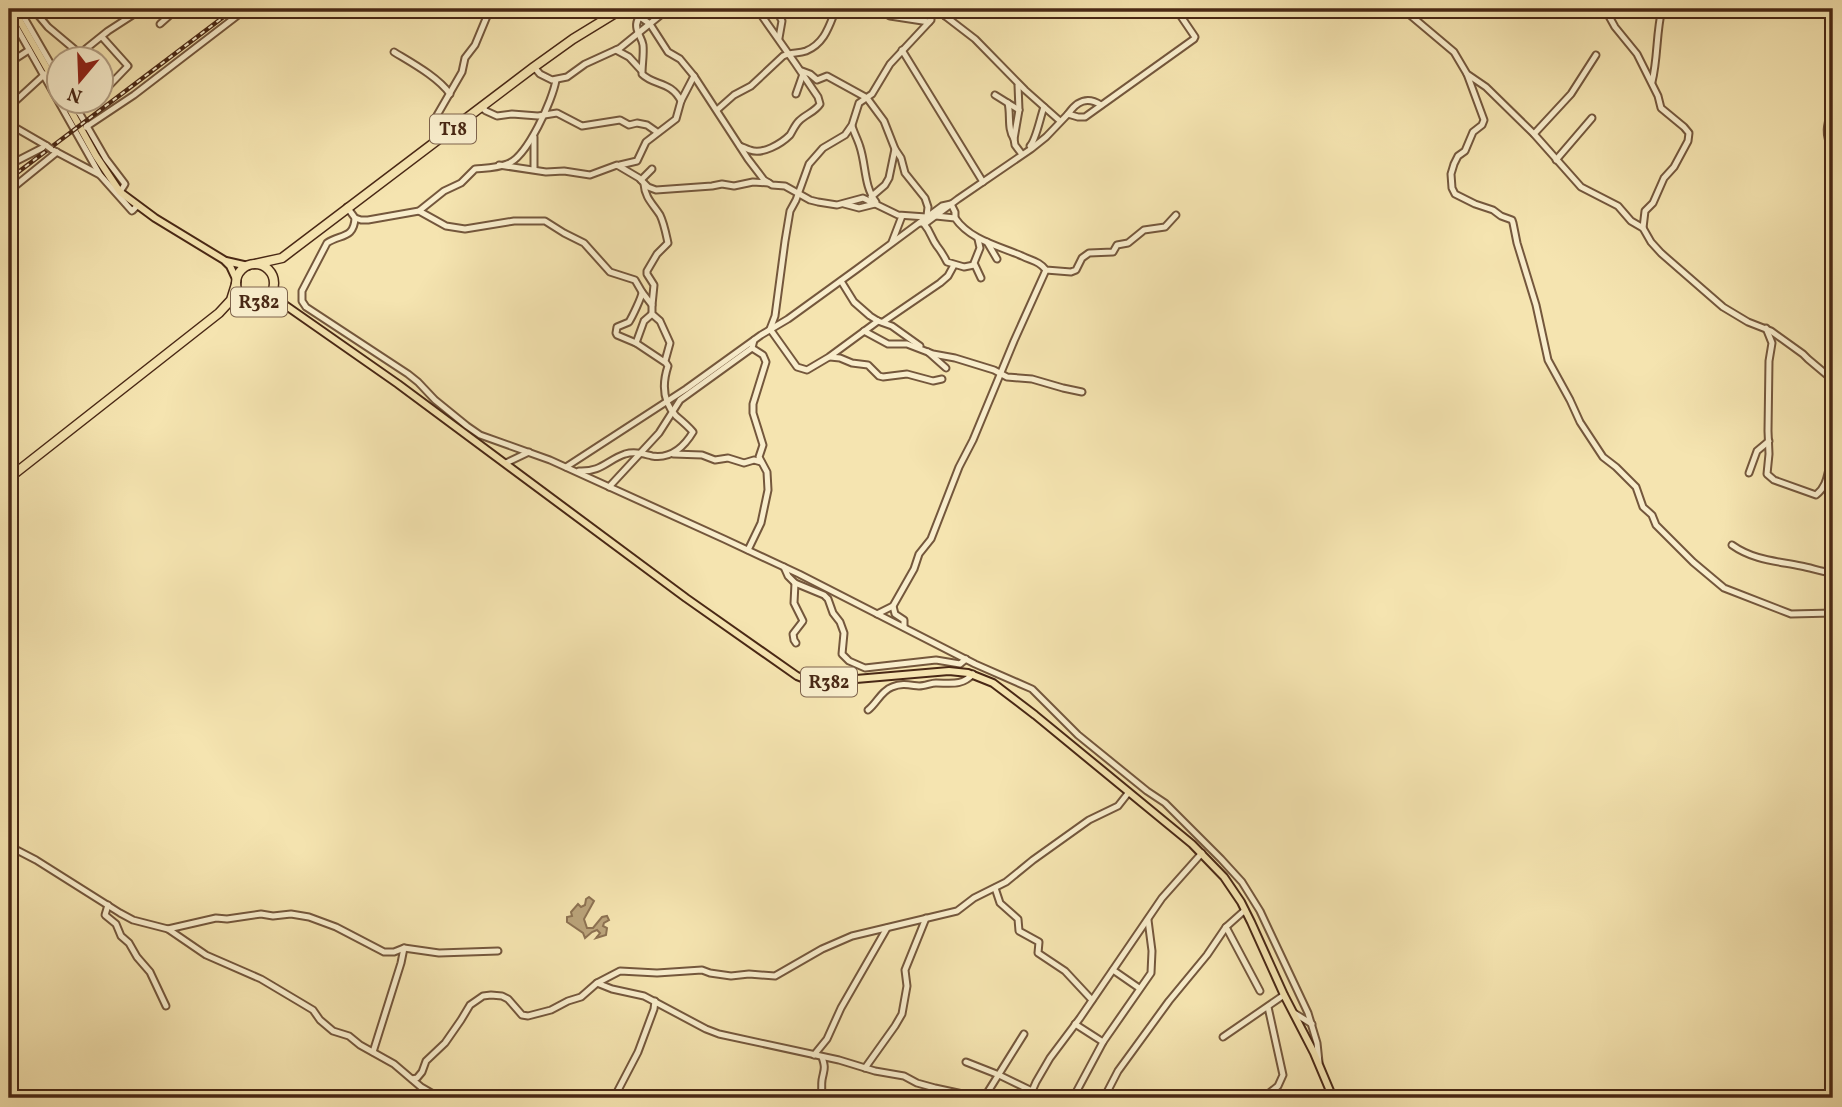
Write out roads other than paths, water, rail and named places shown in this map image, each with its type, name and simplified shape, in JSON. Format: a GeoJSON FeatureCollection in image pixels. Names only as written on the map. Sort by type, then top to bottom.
{"type":"FeatureCollection","features":[{"type":"Feature","properties":{"kind":"highway","name":"T18"},"geometry":{"type":"LineString","coordinates":[[252,265],[277,260],[288,254],[534,67],[622,9]]}},
{"type":"Feature","properties":{"kind":"highway","name":"T18"},"geometry":{"type":"LineString","coordinates":[[274,285],[278,267],[288,254]]}},
{"type":"Feature","properties":{"kind":"highway","name":"R382"},"geometry":{"type":"LineString","coordinates":[[252,265],[268,270],[273,275],[274,285],[266,299],[255,302],[244,298],[237,283],[239,275],[252,265]]}},
{"type":"Feature","properties":{"kind":"highway"},"geometry":{"type":"LineString","coordinates":[[9,478],[219,313],[231,300],[237,283]]}},
{"type":"Feature","properties":{"kind":"highway"},"geometry":{"type":"LineString","coordinates":[[219,313],[237,304],[255,302]]}},
{"type":"Feature","properties":{"kind":"main road"},"geometry":{"type":"LineString","coordinates":[[13,9],[46,73]]}},
{"type":"Feature","properties":{"kind":"main road"},"geometry":{"type":"LineString","coordinates":[[76,116],[96,156],[120,191],[137,206],[224,260],[230,266],[237,283]]}},
{"type":"Feature","properties":{"kind":"main road"},"geometry":{"type":"LineString","coordinates":[[224,260],[252,265]]}},
{"type":"Feature","properties":{"kind":"main road","name":"R382"},"geometry":{"type":"LineString","coordinates":[[274,285],[277,295],[285,305],[398,384],[686,598],[797,676],[816,682],[958,671],[993,683],[1018,702],[1202,853],[1224,877],[1245,910],[1333,1098]]}},
{"type":"Feature","properties":{"kind":"main road","name":"R382"},"geometry":{"type":"LineString","coordinates":[[255,302],[285,305]]}},
{"type":"Feature","properties":{"kind":"street"},"geometry":{"type":"LineString","coordinates":[[19,9],[46,55]]}},
{"type":"Feature","properties":{"kind":"street"},"geometry":{"type":"LineString","coordinates":[[33,9],[48,27],[71,46]]}},
{"type":"Feature","properties":{"kind":"street"},"geometry":{"type":"LineString","coordinates":[[60,9],[67,13],[76,9]]}},
{"type":"Feature","properties":{"kind":"street"},"geometry":{"type":"LineString","coordinates":[[125,9],[131,16]]}},
{"type":"Feature","properties":{"kind":"street"},"geometry":{"type":"LineString","coordinates":[[89,46],[142,9]]}},
{"type":"Feature","properties":{"kind":"street"},"geometry":{"type":"LineString","coordinates":[[160,24],[169,16],[169,9]]}},
{"type":"Feature","properties":{"kind":"street"},"geometry":{"type":"LineString","coordinates":[[86,127],[134,95],[246,9]]}},
{"type":"Feature","properties":{"kind":"street"},"geometry":{"type":"LineString","coordinates":[[446,133],[436,122],[436,117],[462,72],[465,58],[475,46],[490,9]]}},
{"type":"Feature","properties":{"kind":"street"},"geometry":{"type":"LineString","coordinates":[[534,67],[547,78],[556,80],[567,77],[585,64],[617,50],[668,9]]}},
{"type":"Feature","properties":{"kind":"street"},"geometry":{"type":"LineString","coordinates":[[740,146],[753,151],[772,147],[789,135],[801,119],[819,107],[820,101],[757,9]]}},
{"type":"Feature","properties":{"kind":"street"},"geometry":{"type":"LineString","coordinates":[[776,9],[782,22],[779,38]]}},
{"type":"Feature","properties":{"kind":"street"},"geometry":{"type":"LineString","coordinates":[[797,9],[805,14],[836,9]]}},
{"type":"Feature","properties":{"kind":"street"},"geometry":{"type":"LineString","coordinates":[[817,13],[825,9]]}},
{"type":"Feature","properties":{"kind":"street"},"geometry":{"type":"LineString","coordinates":[[716,110],[734,95],[751,86],[789,53],[804,51],[820,41],[827,32],[836,9]]}},
{"type":"Feature","properties":{"kind":"street"},"geometry":{"type":"LineString","coordinates":[[878,9],[890,16],[929,22]]}},
{"type":"Feature","properties":{"kind":"street"},"geometry":{"type":"LineString","coordinates":[[770,329],[775,316],[790,214],[809,164],[815,155],[830,143],[842,138],[852,125],[858,106],[874,90],[902,50],[929,22],[932,17],[929,9]]}},
{"type":"Feature","properties":{"kind":"street"},"geometry":{"type":"LineString","coordinates":[[936,9],[975,39],[1060,121]]}},
{"type":"Feature","properties":{"kind":"street"},"geometry":{"type":"LineString","coordinates":[[945,16],[955,9]]}},
{"type":"Feature","properties":{"kind":"street"},"geometry":{"type":"LineString","coordinates":[[1068,114],[1081,118],[1194,39],[1176,9]]}},
{"type":"Feature","properties":{"kind":"street"},"geometry":{"type":"LineString","coordinates":[[1403,9],[1454,52],[1466,74],[1484,120],[1473,132],[1465,151],[1458,156],[1454,164],[1451,174],[1452,188],[1458,195],[1493,210],[1513,223],[1548,360],[1582,427],[1605,460],[1636,487],[1643,507],[1651,514],[1656,525],[1724,588],[1791,614],[1833,613]]}},
{"type":"Feature","properties":{"kind":"street"},"geometry":{"type":"LineString","coordinates":[[1605,9],[1615,27],[1637,54],[1661,108],[1687,130],[1689,136],[1674,167],[1664,178],[1653,203],[1645,211],[1643,228]]}},
{"type":"Feature","properties":{"kind":"street"},"geometry":{"type":"LineString","coordinates":[[1652,83],[1662,9]]}},
{"type":"Feature","properties":{"kind":"street"},"geometry":{"type":"LineString","coordinates":[[642,71],[643,46],[636,25],[640,16],[651,12],[660,14]]}},
{"type":"Feature","properties":{"kind":"street"},"geometry":{"type":"LineString","coordinates":[[9,14],[29,50],[46,73],[9,107]]}},
{"type":"Feature","properties":{"kind":"street"},"geometry":{"type":"LineString","coordinates":[[640,16],[650,24],[668,52],[684,63],[694,76],[764,180],[772,185],[785,186],[810,200],[842,204],[860,198],[902,216],[918,215],[931,231],[934,242],[945,259],[954,265],[974,265]]}},
{"type":"Feature","properties":{"kind":"street"},"geometry":{"type":"LineString","coordinates":[[102,37],[110,46]]}},
{"type":"Feature","properties":{"kind":"street"},"geometry":{"type":"LineString","coordinates":[[9,62],[29,50]]}},
{"type":"Feature","properties":{"kind":"street"},"geometry":{"type":"LineString","coordinates":[[617,50],[629,57],[644,76],[665,84],[682,97]]}},
{"type":"Feature","properties":{"kind":"street"},"geometry":{"type":"LineString","coordinates":[[902,50],[983,182]]}},
{"type":"Feature","properties":{"kind":"street"},"geometry":{"type":"LineString","coordinates":[[116,52],[128,67],[116,79]]}},
{"type":"Feature","properties":{"kind":"street"},"geometry":{"type":"LineString","coordinates":[[394,52],[445,87],[450,94]]}},
{"type":"Feature","properties":{"kind":"street"},"geometry":{"type":"LineString","coordinates":[[1534,134],[1571,94],[1596,55]]}},
{"type":"Feature","properties":{"kind":"street"},"geometry":{"type":"LineString","coordinates":[[802,73],[810,74],[817,80],[827,76],[867,98],[887,126],[905,173],[923,194],[928,207],[935,213],[955,218]]}},
{"type":"Feature","properties":{"kind":"street"},"geometry":{"type":"LineString","coordinates":[[796,94],[802,73]]}},
{"type":"Feature","properties":{"kind":"street"},"geometry":{"type":"LineString","coordinates":[[1466,74],[1486,87],[1534,134],[1585,191],[1615,203],[1631,221],[1643,228],[1661,253],[1709,295],[1738,317],[1766,328],[1803,354],[1833,380]]}},
{"type":"Feature","properties":{"kind":"street"},"geometry":{"type":"LineString","coordinates":[[499,165],[590,175],[637,161],[646,142],[675,121],[682,97],[694,76]]}},
{"type":"Feature","properties":{"kind":"street"},"geometry":{"type":"LineString","coordinates":[[347,208],[355,218],[362,220],[419,211],[444,191],[461,183],[475,169],[505,165],[515,159],[534,134],[544,115],[556,80]]}},
{"type":"Feature","properties":{"kind":"street"},"geometry":{"type":"LineString","coordinates":[[1014,139],[1019,110],[1018,83]]}},
{"type":"Feature","properties":{"kind":"street"},"geometry":{"type":"LineString","coordinates":[[682,97],[692,89],[702,89]]}},
{"type":"Feature","properties":{"kind":"street"},"geometry":{"type":"LineString","coordinates":[[995,95],[1019,110]]}},
{"type":"Feature","properties":{"kind":"street"},"geometry":{"type":"LineString","coordinates":[[566,467],[841,281],[945,204],[951,204],[997,173],[1041,141],[1080,102],[1092,100],[1101,105]]}},
{"type":"Feature","properties":{"kind":"street"},"geometry":{"type":"LineString","coordinates":[[1008,103],[1010,131],[1020,153]]}},
{"type":"Feature","properties":{"kind":"street"},"geometry":{"type":"LineString","coordinates":[[1833,105],[1826,134],[1833,150]]}},
{"type":"Feature","properties":{"kind":"street"},"geometry":{"type":"LineString","coordinates":[[481,107],[497,116],[561,114],[582,125],[620,120],[629,125],[647,125],[657,132]]}},
{"type":"Feature","properties":{"kind":"street"},"geometry":{"type":"LineString","coordinates":[[997,173],[1034,142],[1044,107]]}},
{"type":"Feature","properties":{"kind":"street"},"geometry":{"type":"LineString","coordinates":[[69,116],[100,175],[132,211],[137,206]]}},
{"type":"Feature","properties":{"kind":"street"},"geometry":{"type":"LineString","coordinates":[[80,116],[125,184],[120,191]]}},
{"type":"Feature","properties":{"kind":"street"},"geometry":{"type":"LineString","coordinates":[[1556,160],[1592,118]]}},
{"type":"Feature","properties":{"kind":"street"},"geometry":{"type":"LineString","coordinates":[[9,124],[100,175]]}},
{"type":"Feature","properties":{"kind":"street"},"geometry":{"type":"LineString","coordinates":[[852,125],[874,202]]}},
{"type":"Feature","properties":{"kind":"street"},"geometry":{"type":"LineString","coordinates":[[534,134],[534,169]]}},
{"type":"Feature","properties":{"kind":"street"},"geometry":{"type":"LineString","coordinates":[[9,165],[50,148]]}},
{"type":"Feature","properties":{"kind":"street"},"geometry":{"type":"LineString","coordinates":[[9,191],[50,148]]}},
{"type":"Feature","properties":{"kind":"street"},"geometry":{"type":"LineString","coordinates":[[874,202],[889,178],[895,149]]}},
{"type":"Feature","properties":{"kind":"street"},"geometry":{"type":"LineString","coordinates":[[617,165],[652,189],[660,190],[769,183]]}},
{"type":"Feature","properties":{"kind":"street"},"geometry":{"type":"LineString","coordinates":[[636,343],[644,321],[652,313],[653,285],[647,271],[657,254],[668,243],[662,220],[649,200],[643,182],[652,169]]}},
{"type":"Feature","properties":{"kind":"street"},"geometry":{"type":"LineString","coordinates":[[951,204],[959,224],[978,239],[1039,262],[1046,270],[1074,271],[1084,255],[1113,253],[1119,244],[1128,243],[1144,230],[1165,227],[1175,215]]}},
{"type":"Feature","properties":{"kind":"street"},"geometry":{"type":"LineString","coordinates":[[924,220],[928,207]]}},
{"type":"Feature","properties":{"kind":"street"},"geometry":{"type":"LineString","coordinates":[[419,211],[446,226],[466,229],[540,219],[551,223],[584,243],[610,272],[635,280],[652,305]]}},
{"type":"Feature","properties":{"kind":"street"},"geometry":{"type":"LineString","coordinates":[[892,243],[902,216]]}},
{"type":"Feature","properties":{"kind":"street"},"geometry":{"type":"LineString","coordinates":[[355,218],[355,226],[348,234],[327,243],[302,292],[303,304],[408,374],[473,431],[566,467],[748,550],[1032,689],[1078,735],[1165,803],[1227,865],[1249,892],[1295,983],[1317,1043],[1319,1065]]}},
{"type":"Feature","properties":{"kind":"street"},"geometry":{"type":"LineString","coordinates":[[978,239],[980,248],[974,265],[981,278]]}},
{"type":"Feature","properties":{"kind":"street"},"geometry":{"type":"LineString","coordinates":[[987,242],[998,258]]}},
{"type":"Feature","properties":{"kind":"street"},"geometry":{"type":"LineString","coordinates":[[770,329],[797,367],[810,369],[940,283],[954,265]]}},
{"type":"Feature","properties":{"kind":"street"},"geometry":{"type":"LineString","coordinates":[[877,614],[893,606],[931,538],[959,467],[1046,270]]}},
{"type":"Feature","properties":{"kind":"street"},"geometry":{"type":"LineString","coordinates":[[841,281],[854,302],[880,321],[897,329],[946,368]]}},
{"type":"Feature","properties":{"kind":"street"},"geometry":{"type":"LineString","coordinates":[[642,292],[631,319],[616,329],[617,335],[665,361]]}},
{"type":"Feature","properties":{"kind":"street"},"geometry":{"type":"LineString","coordinates":[[652,313],[660,321],[670,343],[665,361],[667,366],[664,390],[667,401],[672,411],[693,432],[673,454]]}},
{"type":"Feature","properties":{"kind":"street"},"geometry":{"type":"LineString","coordinates":[[1766,328],[1772,343],[1769,361],[1769,476],[1782,484],[1814,495],[1822,491],[1827,482],[1833,455]]}},
{"type":"Feature","properties":{"kind":"street"},"geometry":{"type":"LineString","coordinates":[[897,329],[902,343]]}},
{"type":"Feature","properties":{"kind":"street"},"geometry":{"type":"LineString","coordinates":[[864,331],[885,343],[902,343],[963,360],[1010,377],[1032,379],[1082,392]]}},
{"type":"Feature","properties":{"kind":"street"},"geometry":{"type":"LineString","coordinates":[[574,471],[612,472],[639,452],[663,427],[686,395],[752,348],[754,341]]}},
{"type":"Feature","properties":{"kind":"street"},"geometry":{"type":"LineString","coordinates":[[748,550],[761,523],[768,493],[767,472],[759,455],[763,445],[753,413],[753,404],[766,362],[763,355],[752,348]]}},
{"type":"Feature","properties":{"kind":"street"},"geometry":{"type":"LineString","coordinates":[[829,357],[868,365],[883,377],[907,374],[933,380],[942,379]]}},
{"type":"Feature","properties":{"kind":"street"},"geometry":{"type":"LineString","coordinates":[[987,368],[1005,362]]}},
{"type":"Feature","properties":{"kind":"street"},"geometry":{"type":"LineString","coordinates":[[1749,473],[1758,451],[1769,441]]}},
{"type":"Feature","properties":{"kind":"street"},"geometry":{"type":"LineString","coordinates":[[506,463],[530,452]]}},
{"type":"Feature","properties":{"kind":"street"},"geometry":{"type":"LineString","coordinates":[[609,487],[612,472],[622,455],[639,452],[656,457],[673,454],[702,455],[715,460],[728,458],[747,463],[754,460],[761,462]]}},
{"type":"Feature","properties":{"kind":"street"},"geometry":{"type":"LineString","coordinates":[[1732,545],[1742,552],[1768,561],[1833,573]]}},
{"type":"Feature","properties":{"kind":"street"},"geometry":{"type":"LineString","coordinates":[[784,567],[795,583],[828,599],[844,633],[842,654],[856,665],[871,668],[936,660],[960,664],[966,659]]}},
{"type":"Feature","properties":{"kind":"street"},"geometry":{"type":"LineString","coordinates":[[795,583],[794,603],[803,621],[793,634],[796,643]]}},
{"type":"Feature","properties":{"kind":"street"},"geometry":{"type":"LineString","coordinates":[[893,606],[895,614],[904,620],[904,627]]}},
{"type":"Feature","properties":{"kind":"street"},"geometry":{"type":"LineString","coordinates":[[868,710],[875,705],[884,691],[891,687],[958,683],[968,680],[973,674]]}},
{"type":"Feature","properties":{"kind":"street"},"geometry":{"type":"LineString","coordinates":[[412,1079],[419,1077],[426,1061],[445,1043],[470,1005],[483,996],[502,996],[522,1015],[528,1016],[551,1010],[581,996],[597,983],[620,971],[657,973],[698,970],[731,976],[775,976],[845,938],[957,911],[974,898],[1006,882],[1089,820],[1115,808],[1129,792]]}},
{"type":"Feature","properties":{"kind":"street"},"geometry":{"type":"LineString","coordinates":[[9,846],[132,920],[168,929],[206,955],[261,979],[303,1003],[333,1031],[349,1036],[394,1064],[421,1087],[440,1098]]}},
{"type":"Feature","properties":{"kind":"street"},"geometry":{"type":"LineString","coordinates":[[1029,1098],[1050,1058],[1162,898],[1202,853]]}},
{"type":"Feature","properties":{"kind":"street"},"geometry":{"type":"LineString","coordinates":[[995,888],[1000,903],[1018,919],[1018,930],[1039,942],[1038,953],[1065,971],[1092,1000]]}},
{"type":"Feature","properties":{"kind":"street"},"geometry":{"type":"LineString","coordinates":[[108,905],[105,915],[116,924],[121,936],[150,972],[166,1006]]}},
{"type":"Feature","properties":{"kind":"street"},"geometry":{"type":"LineString","coordinates":[[1104,1098],[1118,1071],[1169,1001],[1226,927],[1245,910]]}},
{"type":"Feature","properties":{"kind":"street"},"geometry":{"type":"LineString","coordinates":[[168,929],[216,918],[261,914],[298,915],[349,932],[384,952],[404,948],[439,953],[498,951]]}},
{"type":"Feature","properties":{"kind":"street"},"geometry":{"type":"LineString","coordinates":[[864,1068],[902,1014],[907,986],[905,970],[926,918]]}},
{"type":"Feature","properties":{"kind":"street"},"geometry":{"type":"LineString","coordinates":[[1073,1098],[1103,1042],[1151,971],[1152,950],[1148,920]]}},
{"type":"Feature","properties":{"kind":"street"},"geometry":{"type":"LineString","coordinates":[[1226,927],[1260,990]]}},
{"type":"Feature","properties":{"kind":"street"},"geometry":{"type":"LineString","coordinates":[[814,1055],[827,1039],[841,1008],[887,928]]}},
{"type":"Feature","properties":{"kind":"street"},"geometry":{"type":"LineString","coordinates":[[373,1052],[404,948]]}},
{"type":"Feature","properties":{"kind":"street"},"geometry":{"type":"LineString","coordinates":[[1113,970],[1139,988]]}},
{"type":"Feature","properties":{"kind":"street"},"geometry":{"type":"LineString","coordinates":[[597,983],[612,989],[638,993],[706,1029],[904,1076],[917,1083],[983,1098],[1024,1034]]}},
{"type":"Feature","properties":{"kind":"street"},"geometry":{"type":"LineString","coordinates":[[1223,1037],[1284,995]]}},
{"type":"Feature","properties":{"kind":"street"},"geometry":{"type":"LineString","coordinates":[[614,1098],[638,1052],[655,1001]]}},
{"type":"Feature","properties":{"kind":"street"},"geometry":{"type":"LineString","coordinates":[[1263,1098],[1278,1086],[1283,1075],[1268,1007]]}},
{"type":"Feature","properties":{"kind":"street"},"geometry":{"type":"LineString","coordinates":[[1292,1011],[1311,1024]]}},
{"type":"Feature","properties":{"kind":"street"},"geometry":{"type":"LineString","coordinates":[[1075,1024],[1103,1042]]}},
{"type":"Feature","properties":{"kind":"street"},"geometry":{"type":"LineString","coordinates":[[820,1098],[825,1067],[822,1057]]}},
{"type":"Feature","properties":{"kind":"street"},"geometry":{"type":"LineString","coordinates":[[966,1062],[1032,1091]]}},
{"type":"Feature","properties":{"kind":"railway"},"geometry":{"type":"LineString","coordinates":[[9,179],[234,9]]}}]}
